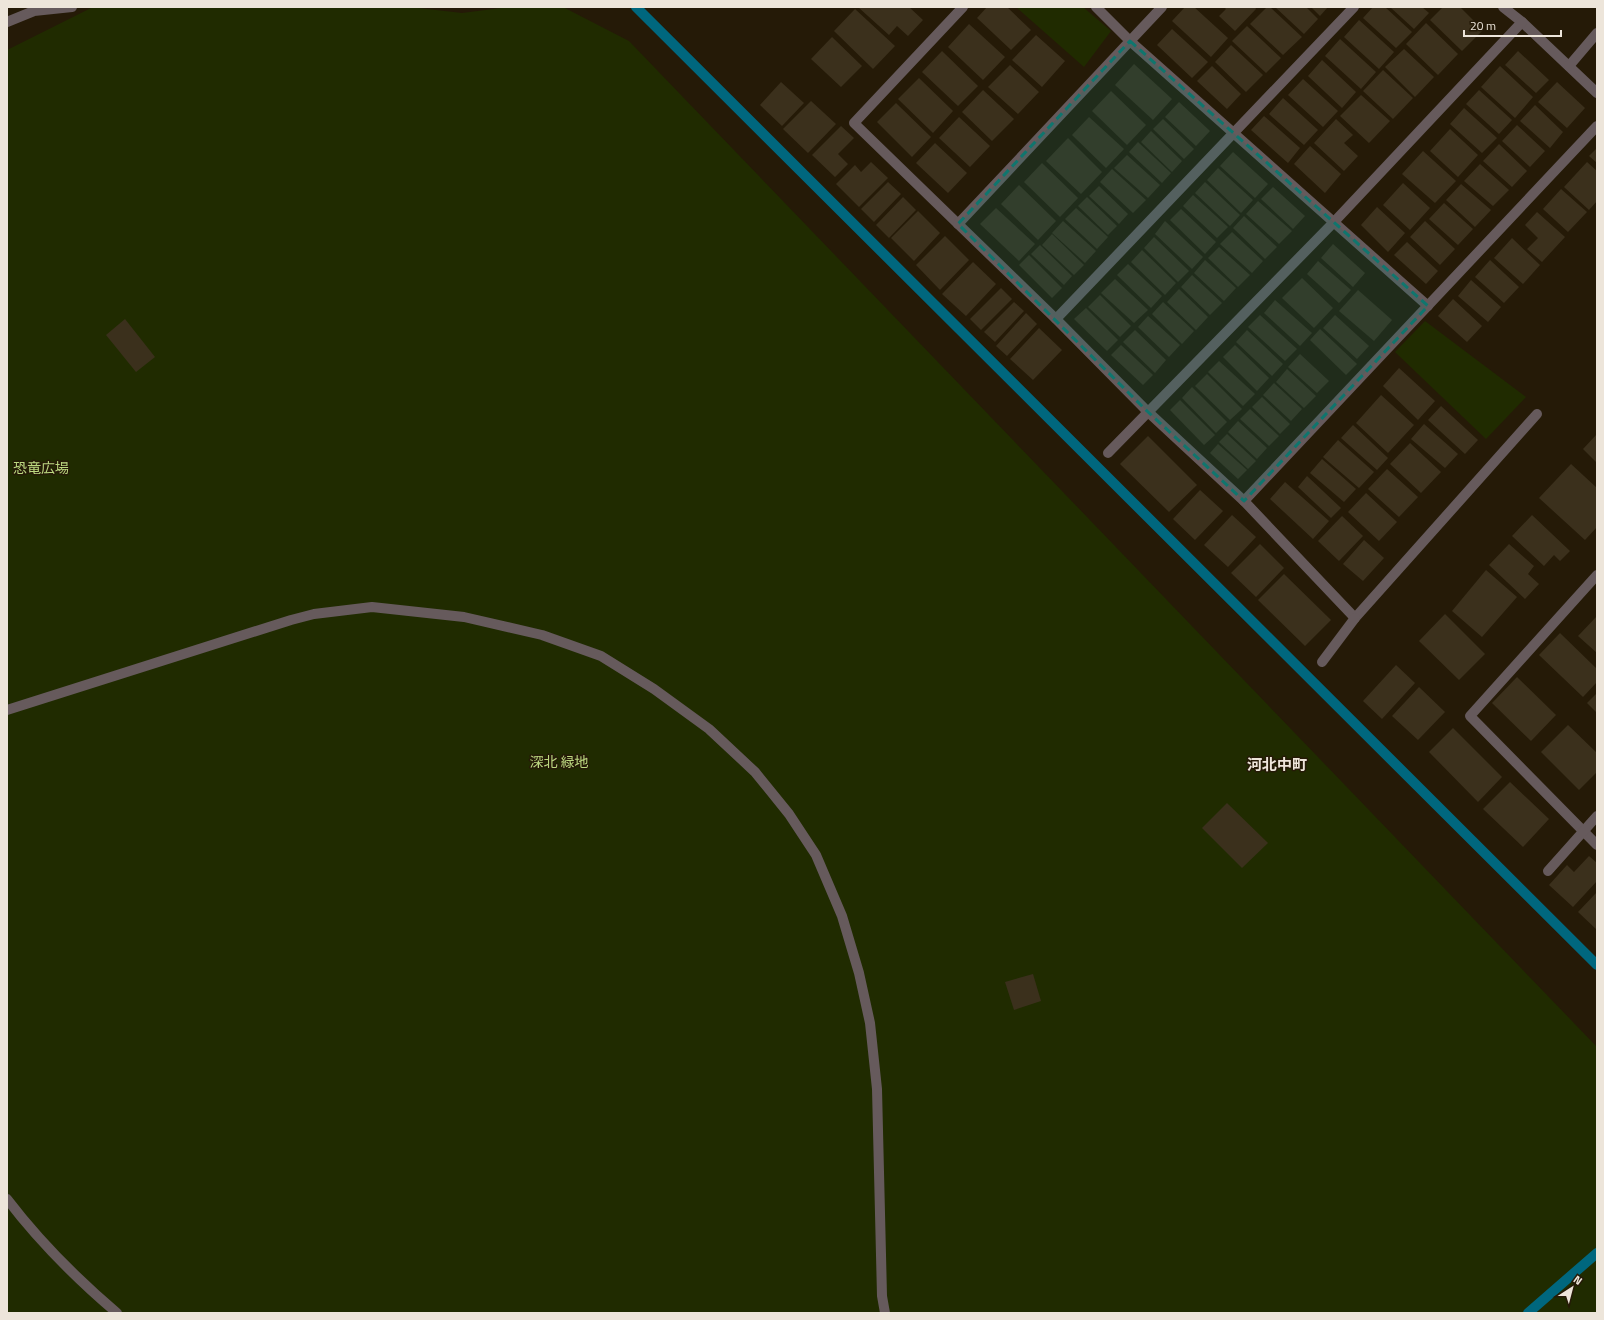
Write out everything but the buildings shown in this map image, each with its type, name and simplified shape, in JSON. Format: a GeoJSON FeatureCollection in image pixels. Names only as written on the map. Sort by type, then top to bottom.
{"type":"FeatureCollection","features":[{"type":"Feature","properties":{"kind":"street"},"geometry":{"type":"LineString","coordinates":[[7,22],[34,11],[72,7]]}},
{"type":"Feature","properties":{"kind":"street"},"geometry":{"type":"LineString","coordinates":[[963,7],[854,123],[1056,319],[1147,412],[1244,501],[1355,618]]}},
{"type":"Feature","properties":{"kind":"street"},"geometry":{"type":"LineString","coordinates":[[1096,7],[1130,41],[1428,306]]}},
{"type":"Feature","properties":{"kind":"street"},"geometry":{"type":"LineString","coordinates":[[958,224],[1162,7]]}},
{"type":"Feature","properties":{"kind":"street"},"geometry":{"type":"LineString","coordinates":[[1056,319],[1354,7]]}},
{"type":"Feature","properties":{"kind":"street"},"geometry":{"type":"LineString","coordinates":[[1503,7],[1522,22],[1597,93]]}},
{"type":"Feature","properties":{"kind":"street"},"geometry":{"type":"LineString","coordinates":[[1108,454],[1147,412],[1334,222],[1522,22]]}},
{"type":"Feature","properties":{"kind":"street"},"geometry":{"type":"LineString","coordinates":[[1569,66],[1597,33]]}},
{"type":"Feature","properties":{"kind":"street"},"geometry":{"type":"LineString","coordinates":[[1244,501],[1597,126]]}},
{"type":"Feature","properties":{"kind":"street"},"geometry":{"type":"LineString","coordinates":[[1322,662],[1355,618],[1537,414]]}},
{"type":"Feature","properties":{"kind":"street"},"geometry":{"type":"LineString","coordinates":[[1597,575],[1470,716],[1597,845]]}},
{"type":"Feature","properties":{"kind":"street"},"geometry":{"type":"LineString","coordinates":[[7,710],[291,620],[314,614],[372,607],[464,618],[542,635],[601,656],[654,689],[709,729],[755,772],[789,814],[816,855],[842,916],[859,973],[870,1022],[877,1089],[882,1296],[885,1313]]}},
{"type":"Feature","properties":{"kind":"street"},"geometry":{"type":"LineString","coordinates":[[1548,871],[1597,816]]}},
{"type":"Feature","properties":{"kind":"street"},"geometry":{"type":"LineString","coordinates":[[7,1200],[81,1282],[117,1313]]}},
{"type":"Feature","properties":{"kind":"highlighted area"},"geometry":{"type":"Polygon","coordinates":[[[1130,41],[1428,306],[1244,501],[1147,411],[958,224],[1130,41]]]}},
{"type":"Feature","properties":{"kind":"green space","name":"深北 緑地"},"geometry":{"type":"Polygon","coordinates":[[[93,7],[410,7],[462,13],[509,7],[563,7],[629,41],[1597,1047],[1597,1313],[7,1313],[7,50],[93,7]]]}},
{"type":"Feature","properties":{"kind":"green space"},"geometry":{"type":"Polygon","coordinates":[[[1016,7],[1083,7],[1111,31],[1084,67],[1016,7]]]}},
{"type":"Feature","properties":{"kind":"green space"},"geometry":{"type":"Polygon","coordinates":[[[1425,321],[1526,397],[1486,439],[1395,352],[1425,321]]]}},
{"type":"Feature","properties":{"kind":"waterway"},"geometry":{"type":"LineString","coordinates":[[636,7],[1597,965]]}},
{"type":"Feature","properties":{"kind":"waterway"},"geometry":{"type":"LineString","coordinates":[[1528,1313],[1597,1253]]}},
{"type":"Feature","properties":{"kind":"district","name":"河北中町"},"geometry":{"type":"Point","coordinates":[1277,764]}},
{"type":"Feature","properties":{"kind":"park label","name":"恐竜広場"},"geometry":{"type":"Point","coordinates":[41,467]}}]}
